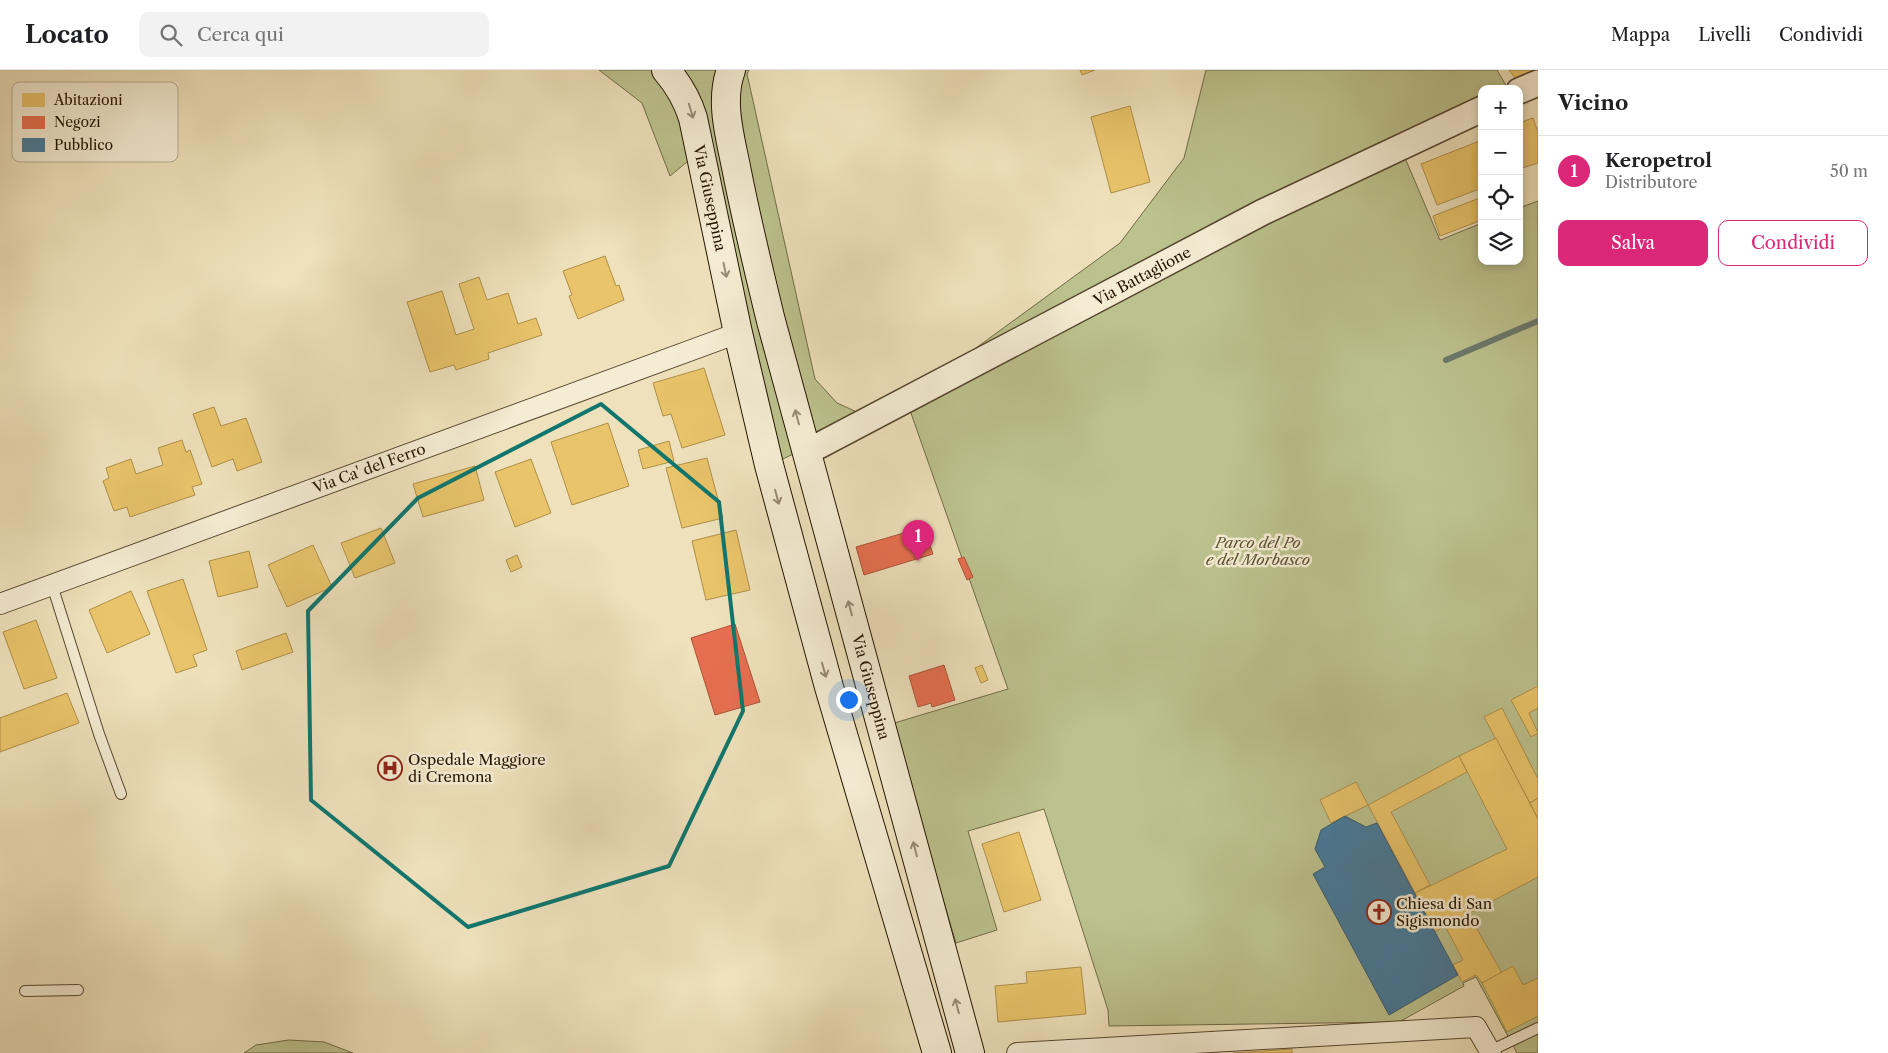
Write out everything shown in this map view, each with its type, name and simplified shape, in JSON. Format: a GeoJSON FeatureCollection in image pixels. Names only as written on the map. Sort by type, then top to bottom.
{"type":"FeatureCollection","features":[{"type":"Feature","properties":{"kind":"main road","name":"Via Giuseppina"},"geometry":{"type":"LineString","coordinates":[[666,70],[688,101],[693,118],[738,333],[769,465],[829,688],[937,1053]]}},
{"type":"Feature","properties":{"kind":"main road","name":"Via Giuseppina"},"geometry":{"type":"LineString","coordinates":[[731,70],[725,96],[729,129],[750,236],[771,321],[970,1053]]}},
{"type":"Feature","properties":{"kind":"main road"},"geometry":{"type":"LineString","coordinates":[[738,333],[771,321]]}},
{"type":"Feature","properties":{"kind":"main road"},"geometry":{"type":"LineString","coordinates":[[769,465],[807,452]]}},
{"type":"Feature","properties":{"kind":"street"},"geometry":{"type":"LineString","coordinates":[[1523,89],[1538,83]]}},
{"type":"Feature","properties":{"kind":"street","name":"Via Battaglione"},"geometry":{"type":"LineString","coordinates":[[807,452],[1263,212],[1478,111]]}},
{"type":"Feature","properties":{"kind":"street","name":"Via Ca' del Ferro"},"geometry":{"type":"LineString","coordinates":[[0,604],[738,333]]}},
{"type":"Feature","properties":{"kind":"street"},"geometry":{"type":"LineString","coordinates":[[1018,1053],[1476,1027],[1491,1052]]}},
{"type":"Feature","properties":{"kind":"lane"},"geometry":{"type":"LineString","coordinates":[[52,585],[99,734],[121,794]]}},
{"type":"Feature","properties":{"kind":"lane"},"geometry":{"type":"LineString","coordinates":[[25,991],[78,990]]}},
{"type":"Feature","properties":{"kind":"lane"},"geometry":{"type":"LineString","coordinates":[[1491,1052],[1538,1028]]}},
{"type":"Feature","properties":{"kind":"highlighted area"},"geometry":{"type":"Polygon","coordinates":[[[601,404],[719,502],[743,711],[669,866],[468,927],[311,800],[308,611],[418,498],[601,404]]]}},
{"type":"Feature","properties":{"kind":"green space"},"geometry":{"type":"Polygon","coordinates":[[[599,70],[749,70],[747,74],[815,379],[837,403],[870,418],[770,465],[700,151],[670,176],[642,103],[599,70]]]}},
{"type":"Feature","properties":{"kind":"green space","name":"Parco del Po e del Morbasco"},"geometry":{"type":"Polygon","coordinates":[[[1206,70],[1497,70],[1506,85],[1478,85],[1478,112],[1405,158],[1440,240],[1478,225],[1478,265],[1523,265],[1523,207],[1538,201],[1538,1053],[1517,1053],[1476,977],[1463,983],[1464,986],[1399,1022],[1109,1026],[1108,1010],[1044,809],[968,831],[997,930],[956,943],[891,724],[1008,689],[906,399],[1120,243],[1184,158],[1206,70]]]}},
{"type":"Feature","properties":{"kind":"green space"},"geometry":{"type":"Polygon","coordinates":[[[289,1040],[324,1042],[353,1053],[244,1053],[256,1045],[289,1040]]]}},
{"type":"Feature","properties":{"kind":"building: Abitazioni"},"geometry":{"type":"Polygon","coordinates":[[[1080,70],[1095,70],[1082,75],[1080,70]]]}},
{"type":"Feature","properties":{"kind":"building: Abitazioni"},"geometry":{"type":"Polygon","coordinates":[[[1509,70],[1533,70],[1515,78],[1509,70]]]}},
{"type":"Feature","properties":{"kind":"building: Abitazioni"},"geometry":{"type":"Polygon","coordinates":[[[1130,106],[1150,182],[1111,193],[1091,117],[1130,106]]]}},
{"type":"Feature","properties":{"kind":"building: Abitazioni"},"geometry":{"type":"Polygon","coordinates":[[[1533,118],[1538,132],[1538,163],[1523,168],[1523,130],[1523,122],[1533,118]]]}},
{"type":"Feature","properties":{"kind":"building: Abitazioni"},"geometry":{"type":"Polygon","coordinates":[[[1478,142],[1478,190],[1437,205],[1421,164],[1478,142]]]}},
{"type":"Feature","properties":{"kind":"building: Abitazioni"},"geometry":{"type":"Polygon","coordinates":[[[1478,199],[1478,222],[1440,236],[1433,216],[1478,199]]]}},
{"type":"Feature","properties":{"kind":"building: Abitazioni"},"geometry":{"type":"Polygon","coordinates":[[[605,256],[616,286],[619,285],[624,300],[578,319],[569,296],[572,295],[563,271],[605,256]]]}},
{"type":"Feature","properties":{"kind":"building: Abitazioni"},"geometry":{"type":"Polygon","coordinates":[[[479,277],[487,300],[508,293],[518,324],[536,318],[542,335],[488,353],[489,359],[456,370],[454,365],[430,372],[407,302],[442,291],[456,335],[474,329],[459,284],[479,277]]]}},
{"type":"Feature","properties":{"kind":"building: Abitazioni"},"geometry":{"type":"Polygon","coordinates":[[[704,368],[725,435],[682,448],[671,414],[663,416],[653,383],[704,368]]]}},
{"type":"Feature","properties":{"kind":"building: Abitazioni"},"geometry":{"type":"Polygon","coordinates":[[[214,407],[221,426],[246,418],[262,462],[237,471],[233,459],[212,467],[193,414],[214,407]]]}},
{"type":"Feature","properties":{"kind":"building: Abitazioni"},"geometry":{"type":"Polygon","coordinates":[[[608,423],[629,486],[572,505],[551,442],[608,423]]]}},
{"type":"Feature","properties":{"kind":"building: Abitazioni"},"geometry":{"type":"Polygon","coordinates":[[[182,440],[186,452],[190,450],[202,484],[192,487],[195,495],[130,517],[127,507],[114,511],[103,481],[109,478],[106,468],[131,459],[136,474],[163,465],[158,448],[182,440]]]}},
{"type":"Feature","properties":{"kind":"building: Abitazioni"},"geometry":{"type":"Polygon","coordinates":[[[669,441],[674,461],[643,469],[638,450],[669,441]]]}},
{"type":"Feature","properties":{"kind":"building: Abitazioni"},"geometry":{"type":"Polygon","coordinates":[[[707,458],[723,518],[682,528],[666,468],[707,458]]]}},
{"type":"Feature","properties":{"kind":"building: Abitazioni"},"geometry":{"type":"Polygon","coordinates":[[[531,459],[551,513],[515,527],[495,472],[531,459]]]}},
{"type":"Feature","properties":{"kind":"building: Abitazioni"},"geometry":{"type":"Polygon","coordinates":[[[475,466],[484,500],[423,517],[413,484],[475,466]]]}},
{"type":"Feature","properties":{"kind":"building: Abitazioni"},"geometry":{"type":"Polygon","coordinates":[[[381,528],[395,563],[355,578],[341,543],[381,528]]]}},
{"type":"Feature","properties":{"kind":"building: Abitazioni"},"geometry":{"type":"Polygon","coordinates":[[[736,530],[750,590],[706,600],[692,541],[736,530]]]}},
{"type":"Feature","properties":{"kind":"building: Abitazioni"},"geometry":{"type":"Polygon","coordinates":[[[313,545],[332,587],[287,607],[268,565],[313,545]]]}},
{"type":"Feature","properties":{"kind":"building: Abitazioni"},"geometry":{"type":"Polygon","coordinates":[[[249,551],[258,587],[218,597],[209,561],[249,551]]]}},
{"type":"Feature","properties":{"kind":"building: Abitazioni"},"geometry":{"type":"Polygon","coordinates":[[[517,555],[522,567],[511,572],[506,560],[517,555]]]}},
{"type":"Feature","properties":{"kind":"building: Abitazioni"},"geometry":{"type":"Polygon","coordinates":[[[183,579],[207,650],[193,655],[197,666],[176,673],[147,591],[183,579]]]}},
{"type":"Feature","properties":{"kind":"building: Abitazioni"},"geometry":{"type":"Polygon","coordinates":[[[131,591],[150,634],[107,653],[89,610],[131,591]]]}},
{"type":"Feature","properties":{"kind":"building: Abitazioni"},"geometry":{"type":"Polygon","coordinates":[[[36,620],[57,678],[24,689],[3,632],[36,620]]]}},
{"type":"Feature","properties":{"kind":"building: Abitazioni"},"geometry":{"type":"Polygon","coordinates":[[[286,633],[293,652],[242,670],[236,651],[286,633]]]}},
{"type":"Feature","properties":{"kind":"building: Abitazioni"},"geometry":{"type":"Polygon","coordinates":[[[982,665],[988,680],[981,683],[975,668],[982,665]]]}},
{"type":"Feature","properties":{"kind":"building: Abitazioni"},"geometry":{"type":"Polygon","coordinates":[[[1538,686],[1538,708],[1529,713],[1538,733],[1531,737],[1511,700],[1538,686]]]}},
{"type":"Feature","properties":{"kind":"building: Abitazioni"},"geometry":{"type":"Polygon","coordinates":[[[67,693],[79,723],[0,752],[0,718],[67,693]]]}},
{"type":"Feature","properties":{"kind":"building: Abitazioni"},"geometry":{"type":"Polygon","coordinates":[[[1502,708],[1538,779],[1538,798],[1530,803],[1484,717],[1502,708]]]}},
{"type":"Feature","properties":{"kind":"building: Abitazioni"},"geometry":{"type":"Polygon","coordinates":[[[1496,738],[1538,819],[1538,877],[1434,932],[1415,893],[1507,849],[1459,756],[1496,738]]]}},
{"type":"Feature","properties":{"kind":"building: Abitazioni"},"geometry":{"type":"Polygon","coordinates":[[[1459,756],[1467,772],[1391,812],[1430,885],[1415,893],[1368,805],[1459,756]]]}},
{"type":"Feature","properties":{"kind":"building: Abitazioni"},"geometry":{"type":"Polygon","coordinates":[[[1356,782],[1368,805],[1331,823],[1320,800],[1356,782]]]}},
{"type":"Feature","properties":{"kind":"building: Abitazioni"},"geometry":{"type":"Polygon","coordinates":[[[1538,798],[1538,819],[1530,803],[1538,798]]]}},
{"type":"Feature","properties":{"kind":"building: Abitazioni"},"geometry":{"type":"Polygon","coordinates":[[[1019,832],[1041,900],[1004,912],[982,844],[1019,832]]]}},
{"type":"Feature","properties":{"kind":"building: Abitazioni"},"geometry":{"type":"Polygon","coordinates":[[[1469,915],[1502,973],[1482,983],[1476,975],[1462,982],[1453,965],[1463,960],[1445,926],[1469,915]]]}},
{"type":"Feature","properties":{"kind":"building: Abitazioni"},"geometry":{"type":"Polygon","coordinates":[[[1513,966],[1523,985],[1538,978],[1538,1016],[1507,1032],[1482,983],[1513,966]]]}},
{"type":"Feature","properties":{"kind":"building: Abitazioni"},"geometry":{"type":"Polygon","coordinates":[[[1081,967],[1086,1014],[998,1022],[995,986],[1027,983],[1026,972],[1081,967]]]}},
{"type":"Feature","properties":{"kind":"building: Abitazioni"},"geometry":{"type":"Polygon","coordinates":[[[1292,1049],[1292,1053],[1233,1053],[1292,1049]]]}},
{"type":"Feature","properties":{"kind":"building: Negozi"},"geometry":{"type":"Polygon","coordinates":[[[924,527],[933,554],[864,575],[856,547],[924,527]]]}},
{"type":"Feature","properties":{"kind":"building: Negozi"},"geometry":{"type":"Polygon","coordinates":[[[964,557],[973,577],[967,580],[958,559],[964,557]]]}},
{"type":"Feature","properties":{"kind":"building: Negozi"},"geometry":{"type":"Polygon","coordinates":[[[735,624],[760,702],[715,715],[691,638],[735,624]]]}},
{"type":"Feature","properties":{"kind":"building: Negozi"},"geometry":{"type":"Polygon","coordinates":[[[944,665],[955,700],[932,707],[931,703],[918,707],[909,676],[944,665]]]}},
{"type":"Feature","properties":{"kind":"building: Pubblico","name":"Chiesa di San Sigismondo"},"geometry":{"type":"Polygon","coordinates":[[[1345,816],[1366,827],[1377,823],[1458,975],[1389,1015],[1313,874],[1325,867],[1315,849],[1321,830],[1345,816]]]}},
{"type":"Feature","properties":{"kind":"waterway"},"geometry":{"type":"LineString","coordinates":[[1446,360],[1538,321]]}},
{"type":"Feature","properties":{"kind":"place","name":"Keropetrol"},"geometry":{"type":"Point","coordinates":[918,561]}},
{"type":"Feature","properties":{"kind":"place","name":"Ospedale Maggiore di Cremona"},"geometry":{"type":"Point","coordinates":[390,768]}},
{"type":"Feature","properties":{"kind":"place","name":"Chiesa di San Sigismondo"},"geometry":{"type":"Point","coordinates":[1379,912]}}]}
